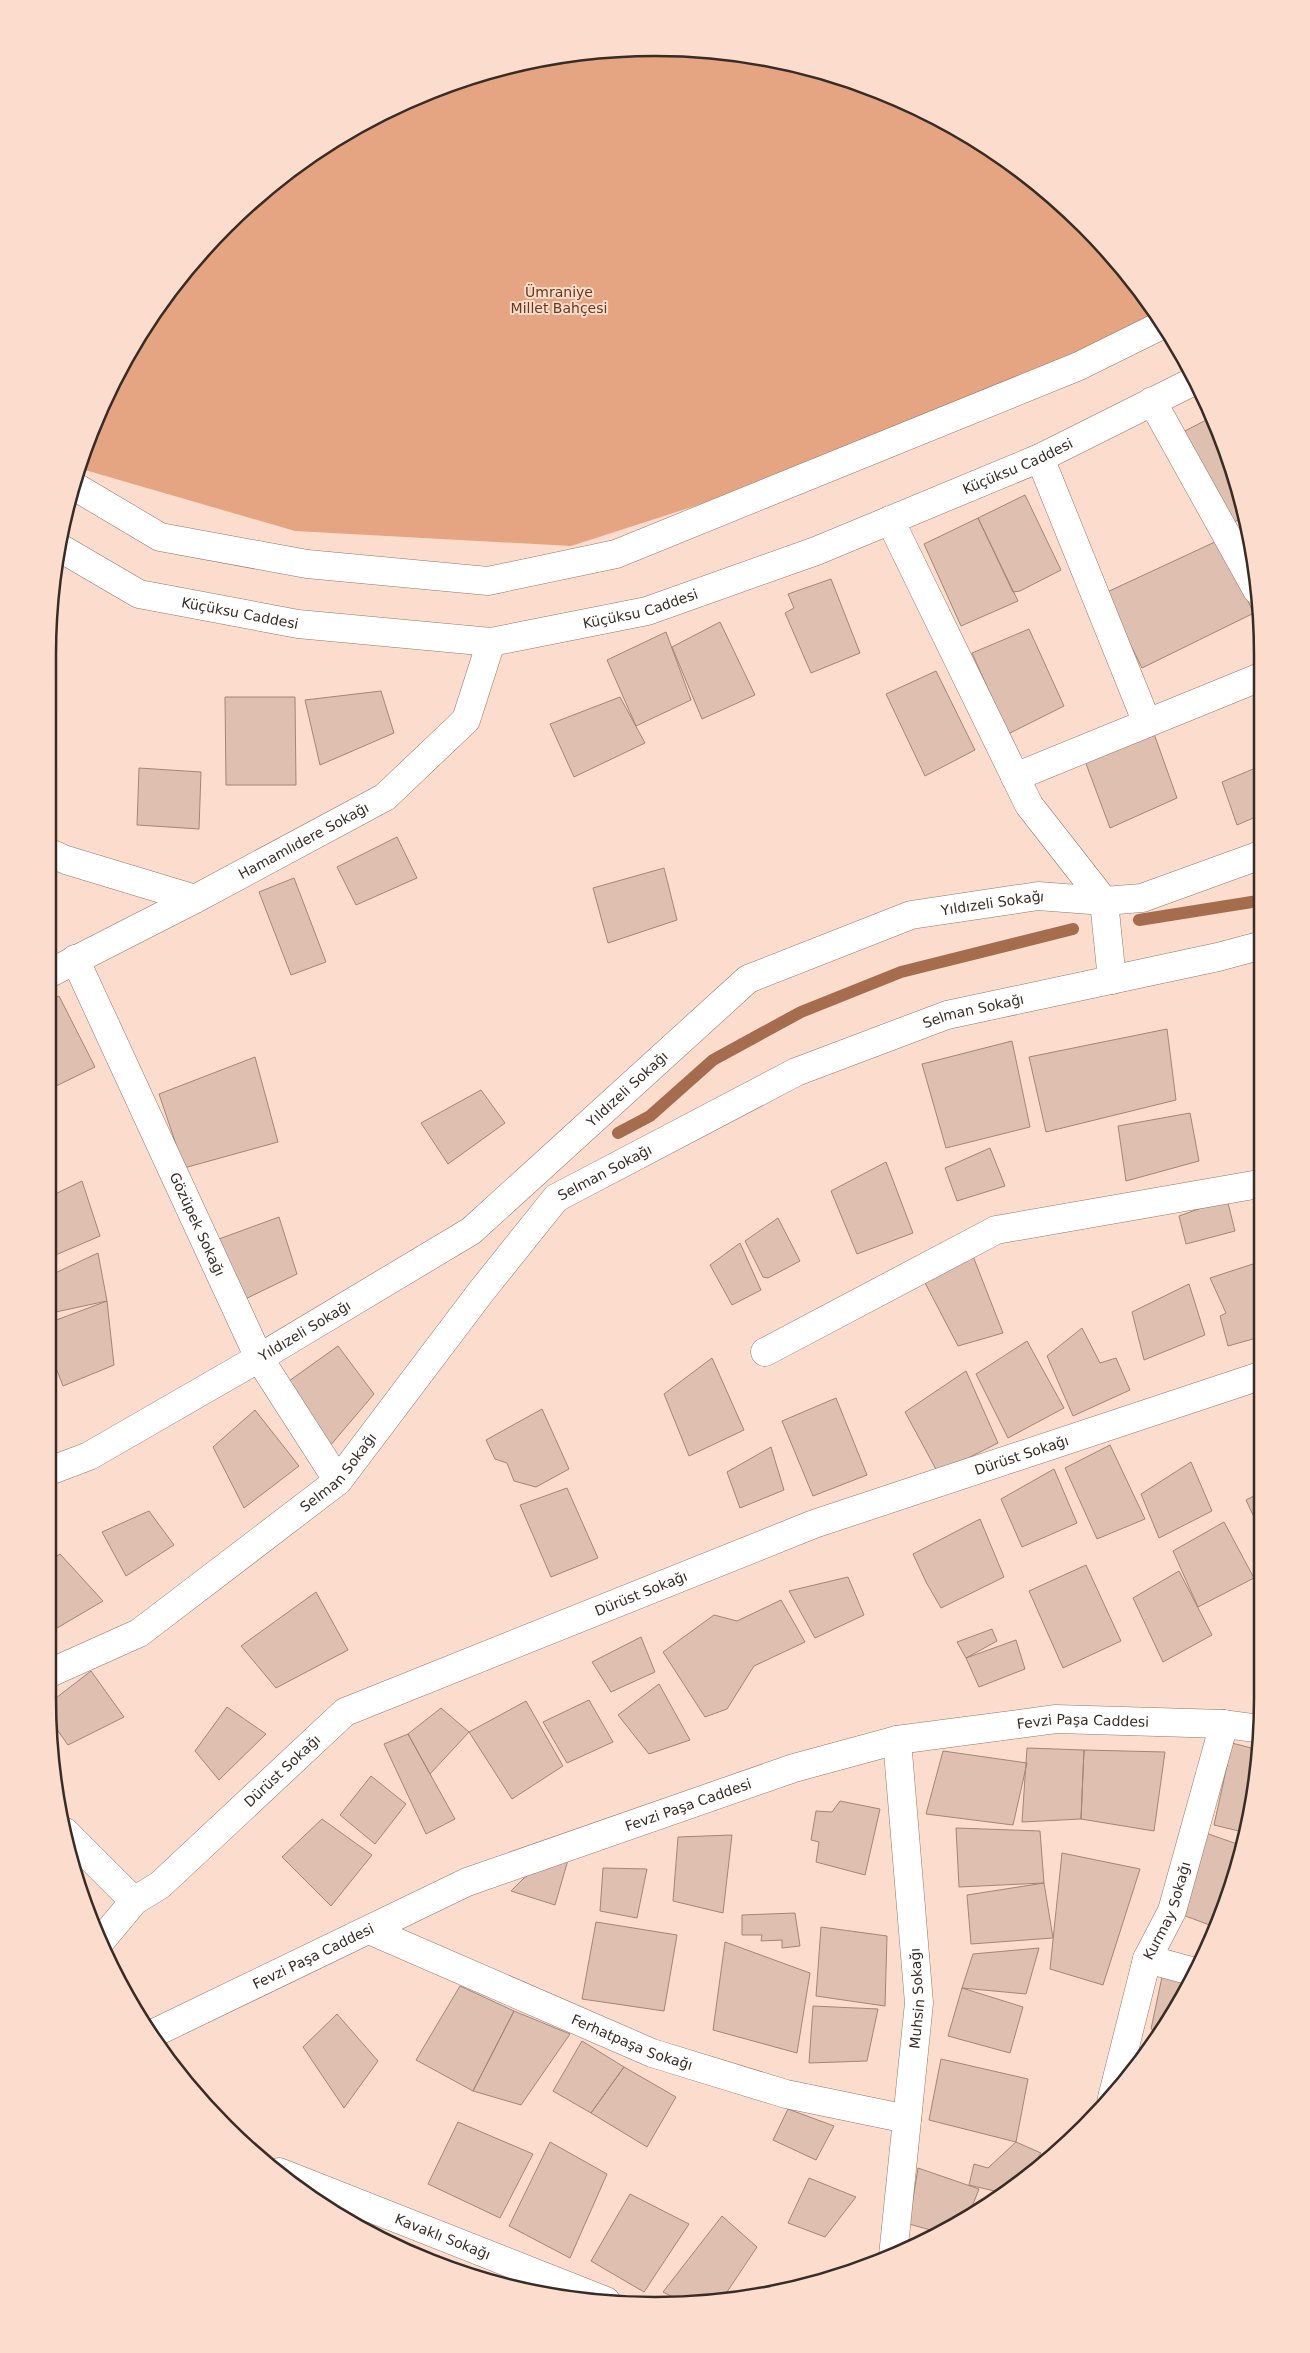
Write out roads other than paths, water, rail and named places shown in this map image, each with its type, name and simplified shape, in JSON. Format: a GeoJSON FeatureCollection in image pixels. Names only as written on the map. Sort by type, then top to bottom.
{"type":"FeatureCollection","features":[{"type":"Feature","properties":{"kind":"street"},"geometry":{"type":"LineString","coordinates":[[80,490],[160,537],[306,564],[488,581],[616,554],[1070,370],[1157,328]]}},
{"type":"Feature","properties":{"kind":"street","name":"Küçüksu Caddesi"},"geometry":{"type":"LineString","coordinates":[[66,551],[139,594],[298,624],[491,642],[647,610],[816,552],[1040,458],[1189,384]]}},
{"type":"Feature","properties":{"kind":"street"},"geometry":{"type":"LineString","coordinates":[[1152,401],[1249,575]]}},
{"type":"Feature","properties":{"kind":"street"},"geometry":{"type":"LineString","coordinates":[[1040,458],[1147,723]]}},
{"type":"Feature","properties":{"kind":"street"},"geometry":{"type":"LineString","coordinates":[[890,520],[1029,805],[1104,901],[1112,980]]}},
{"type":"Feature","properties":{"kind":"street","name":"Hamamlıdere Sokağı"},"geometry":{"type":"LineString","coordinates":[[56,969],[195,899],[385,797],[466,720],[491,642]]}},
{"type":"Feature","properties":{"kind":"street"},"geometry":{"type":"LineString","coordinates":[[1015,777],[1254,680]]}},
{"type":"Feature","properties":{"kind":"street"},"geometry":{"type":"LineString","coordinates":[[56,856],[195,899]]}},
{"type":"Feature","properties":{"kind":"street","name":"Yıldızeli Sokağı"},"geometry":{"type":"LineString","coordinates":[[56,1468],[89,1456],[259,1358],[471,1231],[748,979],[911,916],[1038,896],[1104,901],[1142,898],[1254,857]]}},
{"type":"Feature","properties":{"kind":"street","name":"Selman Sokağı"},"geometry":{"type":"LineString","coordinates":[[56,1670],[139,1633],[338,1481],[480,1293],[556,1198],[796,1072],[948,1015],[1218,957],[1254,947]]}},
{"type":"Feature","properties":{"kind":"street","name":"Gözüpek Sokağı"},"geometry":{"type":"LineString","coordinates":[[75,959],[259,1358],[338,1481]]}},
{"type":"Feature","properties":{"kind":"street"},"geometry":{"type":"LineString","coordinates":[[765,1352],[996,1230],[1254,1185]]}},
{"type":"Feature","properties":{"kind":"street","name":"Dürüst Sokağı"},"geometry":{"type":"LineString","coordinates":[[106,1935],[134,1901],[160,1885],[345,1712],[814,1524],[1254,1378]]}},
{"type":"Feature","properties":{"kind":"street","name":"Fevzi Paşa Caddesi"},"geometry":{"type":"LineString","coordinates":[[157,2031],[467,1882],[794,1768],[897,1740],[1056,1719],[1224,1724],[1252,1728]]}},
{"type":"Feature","properties":{"kind":"street","name":"Kurmay Sokağı"},"geometry":{"type":"LineString","coordinates":[[1117,2078],[1147,1959],[1172,1911],[1224,1724]]}},
{"type":"Feature","properties":{"kind":"street","name":"Muhsin Sokağı"},"geometry":{"type":"LineString","coordinates":[[894,2247],[919,2003],[897,1740]]}},
{"type":"Feature","properties":{"kind":"street"},"geometry":{"type":"LineString","coordinates":[[74,1841],[134,1901]]}},
{"type":"Feature","properties":{"kind":"street","name":"Ferhatpaşa Sokağı"},"geometry":{"type":"LineString","coordinates":[[369,1930],[652,2053],[786,2094],[907,2119]]}},
{"type":"Feature","properties":{"kind":"street"},"geometry":{"type":"LineString","coordinates":[[1147,1959],[1188,1970]]}},
{"type":"Feature","properties":{"kind":"street","name":"Kavaklı Sokağı"},"geometry":{"type":"LineString","coordinates":[[305,2184],[584,2293]]}},
{"type":"Feature","properties":{"kind":"waterway"},"geometry":{"type":"LineString","coordinates":[[1139,920],[1254,902]]}},
{"type":"Feature","properties":{"kind":"waterway"},"geometry":{"type":"LineString","coordinates":[[618,1133],[650,1116],[713,1060],[801,1012],[901,972],[1073,929]]}},
{"type":"Feature","properties":{"kind":"park label","name":"Ümraniye Millet Bahçesi"},"geometry":{"type":"Point","coordinates":[559,300]}}]}
